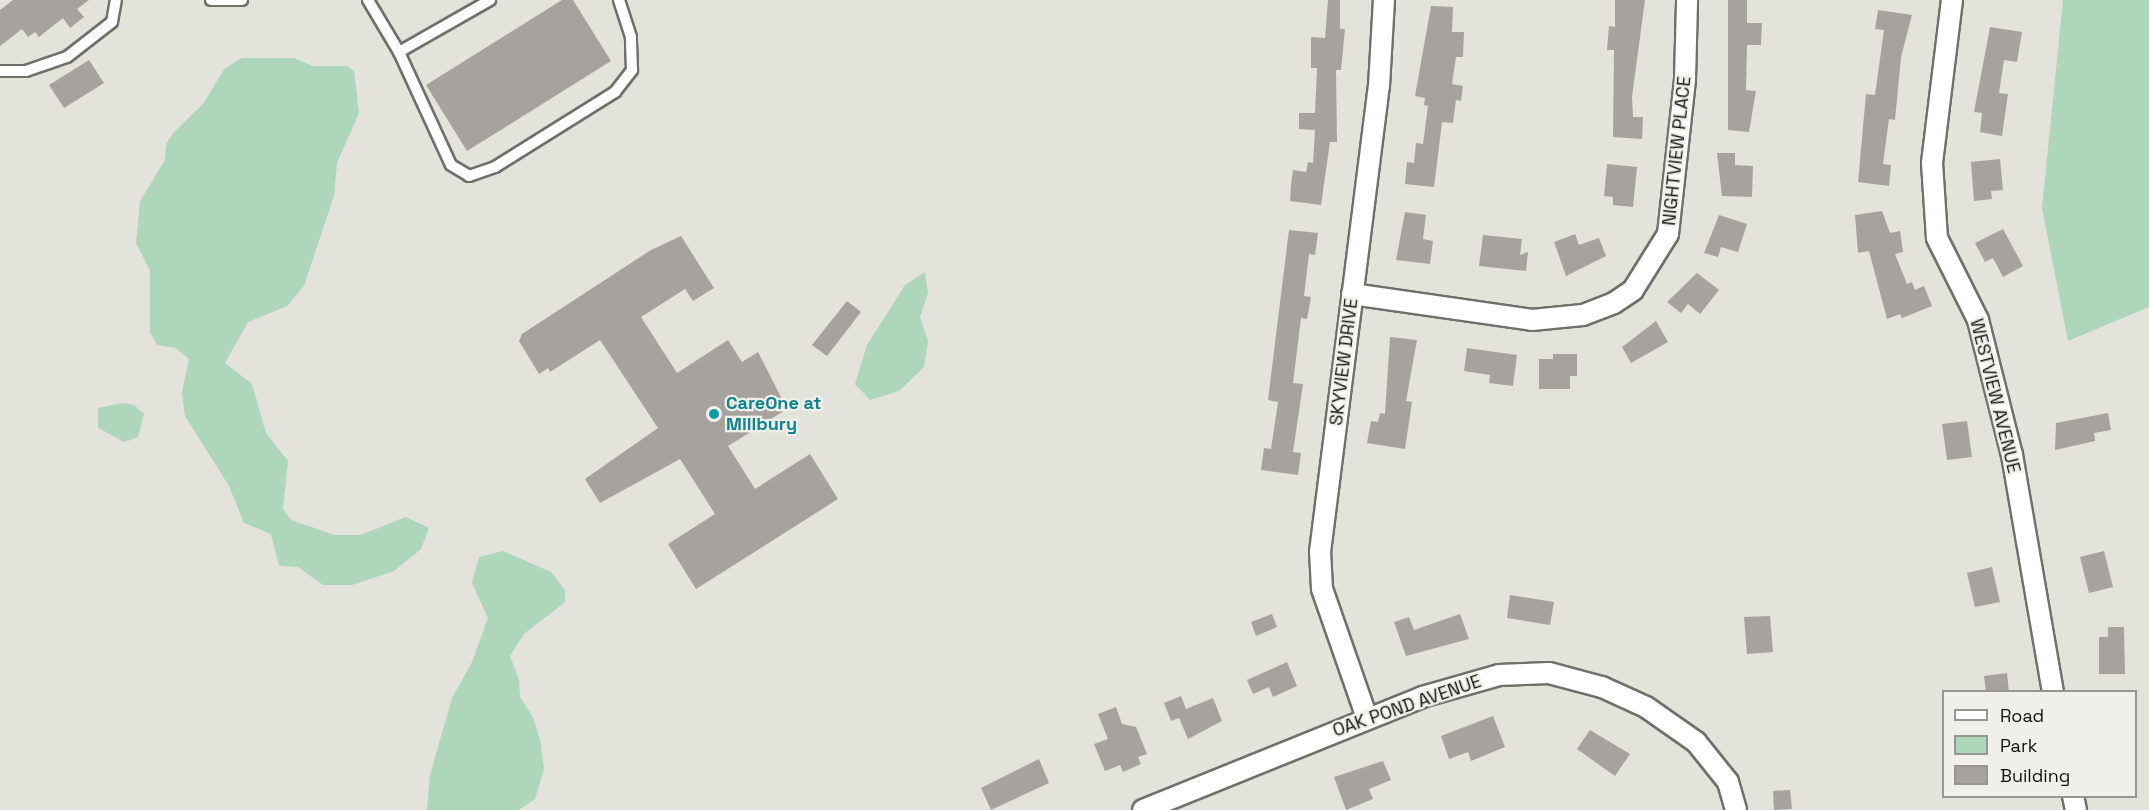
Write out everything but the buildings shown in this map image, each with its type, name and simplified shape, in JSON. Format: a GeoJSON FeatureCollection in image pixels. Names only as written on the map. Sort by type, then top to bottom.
{"type":"FeatureCollection","features":[{"type":"Feature","properties":{"kind":"street","name":"SKYVIEW DRIVE"},"geometry":{"type":"LineString","coordinates":[[1367,718],[1334,632],[1322,589],[1321,561],[1385,30],[1384,0]]}},
{"type":"Feature","properties":{"kind":"street","name":"NIGHTVIEW PLACE"},"geometry":{"type":"LineString","coordinates":[[1352,294],[1532,320],[1583,315],[1614,303],[1633,290],[1668,234],[1685,79],[1687,0]]}},
{"type":"Feature","properties":{"kind":"street","name":"WESTVIEW AVENUE"},"geometry":{"type":"LineString","coordinates":[[1952,0],[1932,163],[1937,238],[1978,320],[2012,455],[2053,690]]}},
{"type":"Feature","properties":{"kind":"street","name":"OAK POND AVENUE"},"geometry":{"type":"LineString","coordinates":[[1143,810],[1367,718],[1499,675],[1568,674],[1646,708],[1696,742],[1728,782],[1736,810]]}},
{"type":"Feature","properties":{"kind":"lane"},"geometry":{"type":"LineString","coordinates":[[0,71],[26,71],[67,57],[112,22],[116,0]]}},
{"type":"Feature","properties":{"kind":"lane"},"geometry":{"type":"LineString","coordinates":[[211,0],[242,0]]}},
{"type":"Feature","properties":{"kind":"lane"},"geometry":{"type":"LineString","coordinates":[[368,0],[399,52],[451,165],[469,176],[495,167],[615,92],[632,70],[631,37],[619,0]]}},
{"type":"Feature","properties":{"kind":"lane"},"geometry":{"type":"LineString","coordinates":[[399,52],[490,0]]}},
{"type":"Feature","properties":{"kind":"green space"},"geometry":{"type":"Polygon","coordinates":[[[2063,0],[2149,0],[2149,307],[2068,341],[2042,208],[2063,0]]]}},
{"type":"Feature","properties":{"kind":"green space"},"geometry":{"type":"Polygon","coordinates":[[[242,58],[294,58],[313,66],[347,66],[354,71],[359,113],[337,163],[334,196],[304,286],[287,306],[248,322],[225,363],[252,384],[266,433],[288,461],[283,509],[291,520],[334,535],[360,535],[406,517],[429,528],[421,549],[394,571],[352,585],[323,585],[298,567],[279,566],[271,534],[244,523],[229,486],[185,416],[182,392],[189,359],[176,348],[157,345],[150,332],[150,271],[136,243],[140,201],[165,160],[166,144],[174,132],[203,104],[225,68],[242,58]]]}},
{"type":"Feature","properties":{"kind":"green space"},"geometry":{"type":"Polygon","coordinates":[[[925,272],[928,293],[920,317],[928,341],[924,367],[899,391],[870,400],[855,384],[867,345],[905,285],[925,272]]]}},
{"type":"Feature","properties":{"kind":"green space"},"geometry":{"type":"Polygon","coordinates":[[[123,403],[134,405],[144,414],[138,437],[124,442],[98,428],[98,408],[123,403]]]}},
{"type":"Feature","properties":{"kind":"green space"},"geometry":{"type":"Polygon","coordinates":[[[503,551],[551,572],[565,590],[565,602],[524,634],[510,656],[519,680],[520,697],[533,717],[541,744],[544,769],[535,799],[519,810],[427,810],[430,775],[452,698],[472,662],[488,618],[472,583],[479,557],[503,551]]]}},
{"type":"Feature","properties":{"kind":"place","name":"CareOne at Millbury"},"geometry":{"type":"Point","coordinates":[714,414]}}]}
